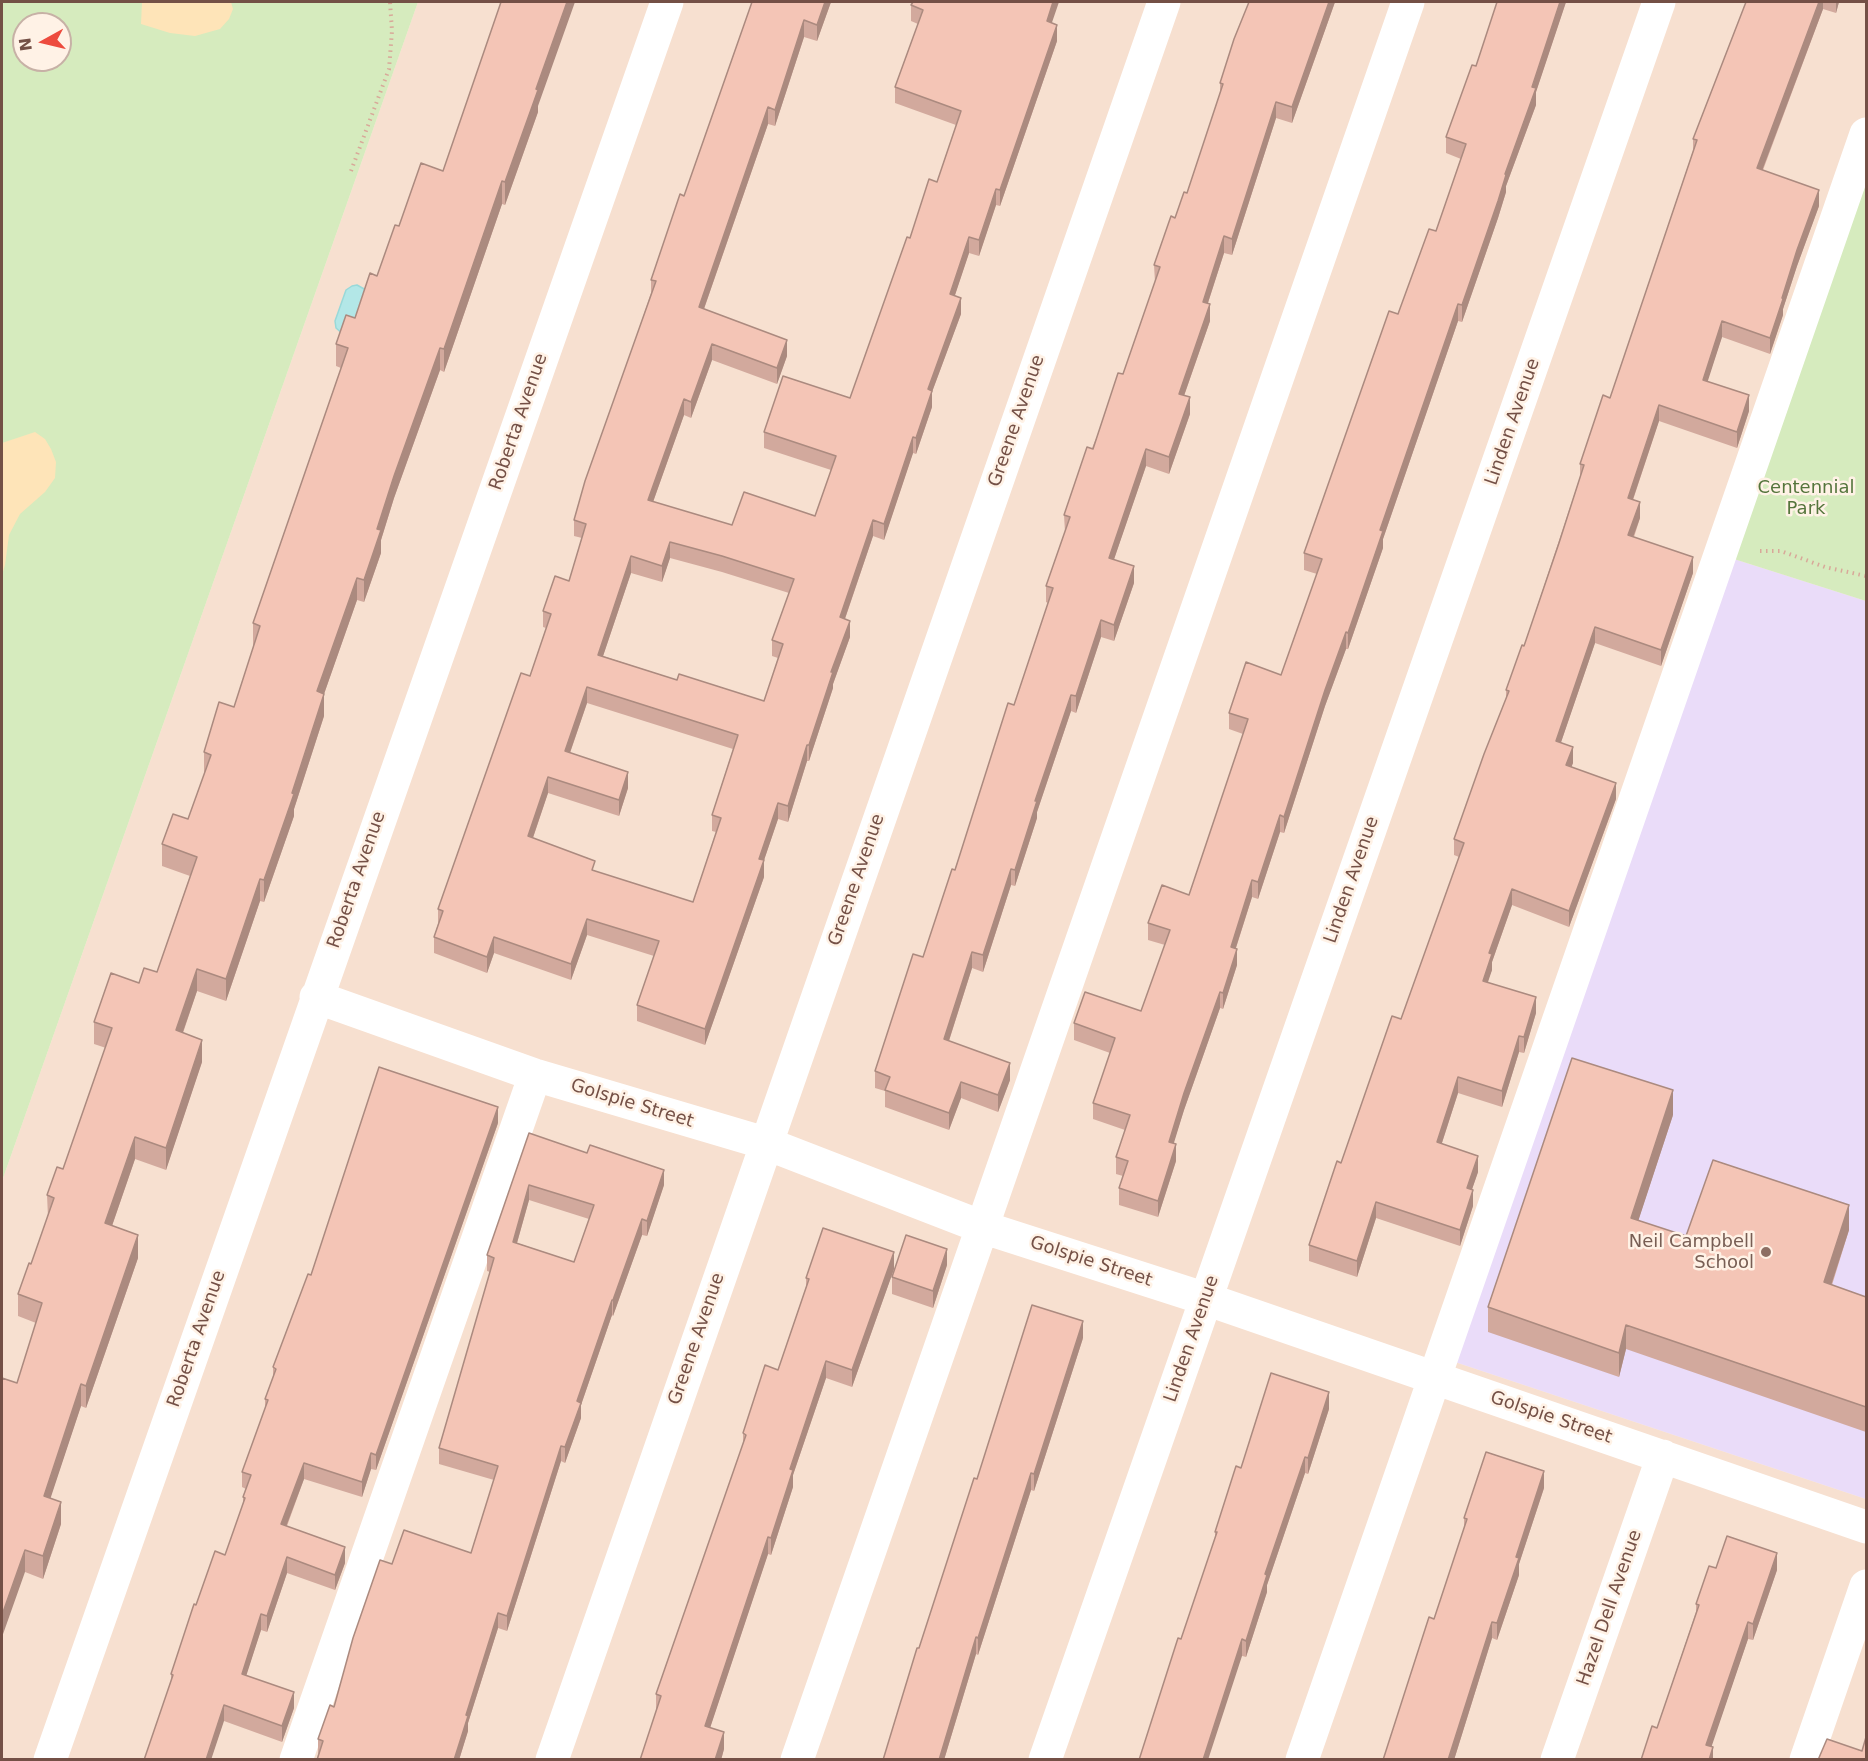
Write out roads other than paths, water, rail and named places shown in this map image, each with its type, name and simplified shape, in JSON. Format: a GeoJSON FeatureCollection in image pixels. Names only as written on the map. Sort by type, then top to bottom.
{"type":"FeatureCollection","features":[{"type":"Feature","properties":{"kind":"street","name":"Roberta Avenue"},"geometry":{"type":"LineString","coordinates":[[50,1760],[666,2]]}},
{"type":"Feature","properties":{"kind":"street","name":"Greene Avenue"},"geometry":{"type":"LineString","coordinates":[[552,1760],[1164,2]]}},
{"type":"Feature","properties":{"kind":"street"},"geometry":{"type":"LineString","coordinates":[[796,1760],[1408,2]]}},
{"type":"Feature","properties":{"kind":"street","name":"Linden Avenue"},"geometry":{"type":"LineString","coordinates":[[1045,1760],[1659,2]]}},
{"type":"Feature","properties":{"kind":"street"},"geometry":{"type":"LineString","coordinates":[[1302,1760],[1866,134]]}},
{"type":"Feature","properties":{"kind":"street","name":"Golspie Street"},"geometry":{"type":"LineString","coordinates":[[316,997],[535,1075],[765,1143],[982,1227],[1206,1299],[1866,1527]]}},
{"type":"Feature","properties":{"kind":"street"},"geometry":{"type":"LineString","coordinates":[[296,1760],[535,1075]]}},
{"type":"Feature","properties":{"kind":"street","name":"Hazel Dell Avenue"},"geometry":{"type":"LineString","coordinates":[[1557,1760],[1662,1456]]}},
{"type":"Feature","properties":{"kind":"street"},"geometry":{"type":"LineString","coordinates":[[1806,1760],[1866,1586]]}},
{"type":"Feature","properties":{"kind":"water"},"geometry":{"type":"Polygon","coordinates":[[[357,285],[366,290],[369,298],[344,335],[336,328],[335,321],[346,290],[357,285]]]}},
{"type":"Feature","properties":{"kind":"place","name":"Neil Campbell School"},"geometry":{"type":"Point","coordinates":[1766,1252]}},
{"type":"Feature","properties":{"kind":"park label","name":"Centennial Park"},"geometry":{"type":"Point","coordinates":[1806,498]}}]}
